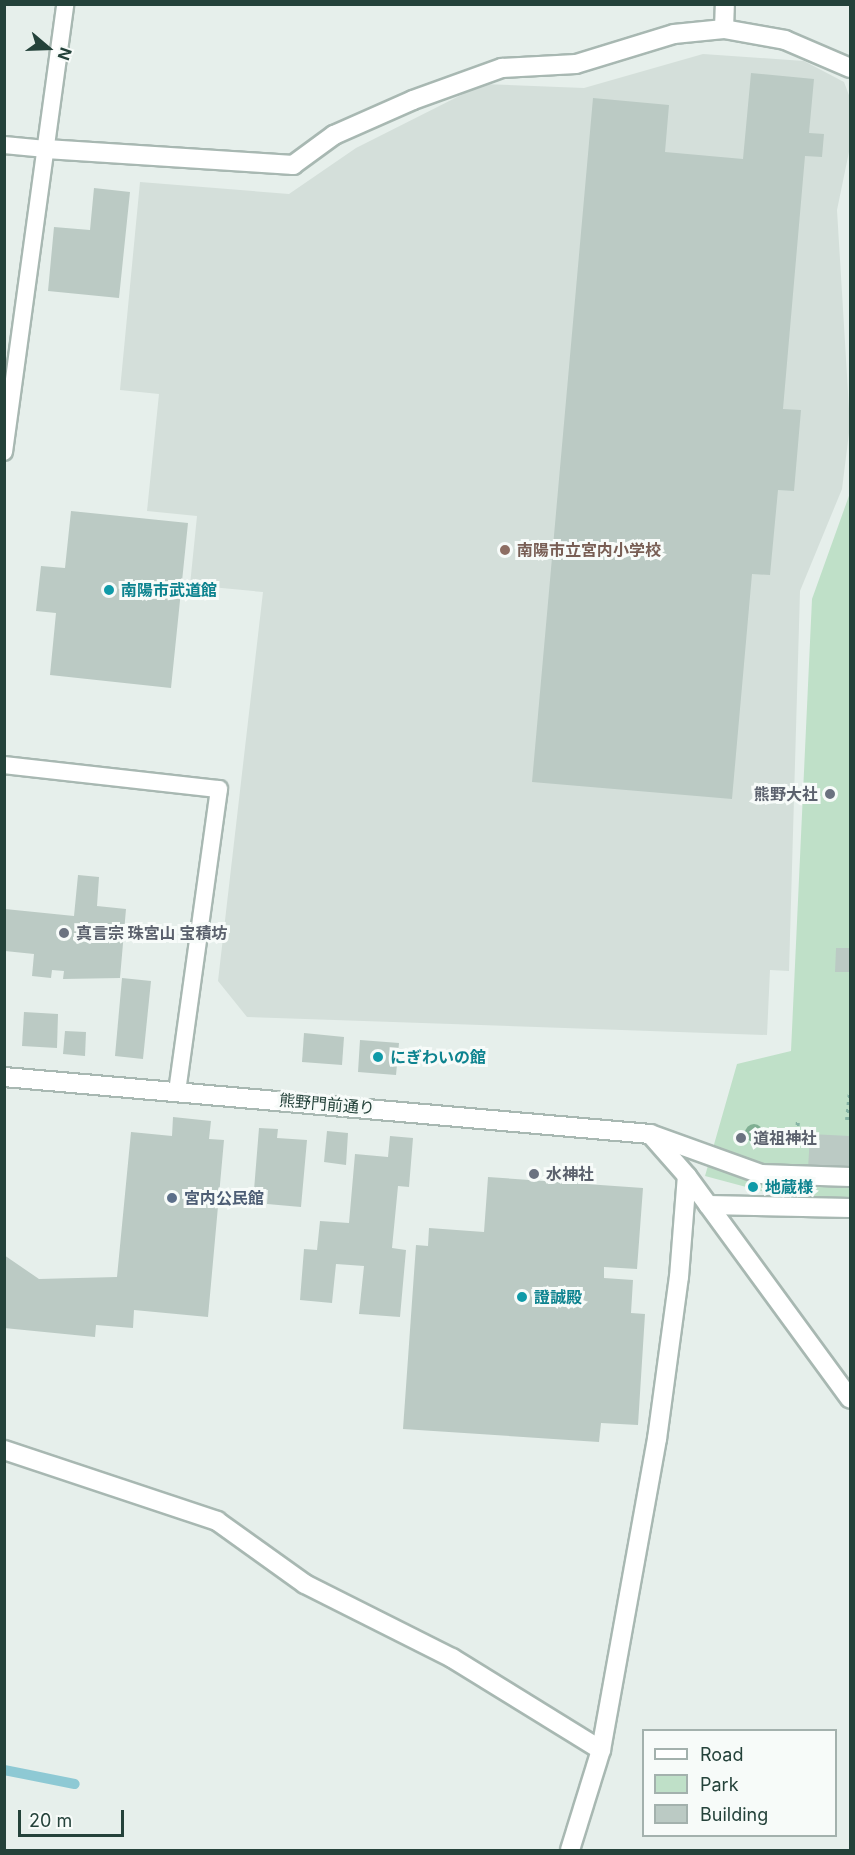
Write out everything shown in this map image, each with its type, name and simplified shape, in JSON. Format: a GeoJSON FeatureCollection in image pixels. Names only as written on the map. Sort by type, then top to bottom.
{"type":"FeatureCollection","features":[{"type":"Feature","properties":{"kind":"street"},"geometry":{"type":"LineString","coordinates":[[724,29],[725,4]]}},
{"type":"Feature","properties":{"kind":"street"},"geometry":{"type":"LineString","coordinates":[[46,149],[293,165],[334,135],[413,100],[502,68],[576,64],[674,34],[724,29],[785,40],[850,68]]}},
{"type":"Feature","properties":{"kind":"street","name":"熊野門前通り"},"geometry":{"type":"LineString","coordinates":[[4,1077],[177,1090],[650,1134],[761,1174],[850,1177]]}},
{"type":"Feature","properties":{"kind":"street"},"geometry":{"type":"LineString","coordinates":[[650,1134],[687,1176],[850,1399]]}},
{"type":"Feature","properties":{"kind":"street"},"geometry":{"type":"LineString","coordinates":[[570,1851],[601,1750],[657,1439],[679,1277],[687,1176]]}},
{"type":"Feature","properties":{"kind":"street"},"geometry":{"type":"LineString","coordinates":[[708,1205],[850,1208]]}},
{"type":"Feature","properties":{"kind":"street"},"geometry":{"type":"LineString","coordinates":[[4,1450],[217,1521],[305,1584],[452,1658],[601,1750]]}},
{"type":"Feature","properties":{"kind":"lane"},"geometry":{"type":"LineString","coordinates":[[4,452],[65,4]]}},
{"type":"Feature","properties":{"kind":"lane"},"geometry":{"type":"LineString","coordinates":[[4,145],[46,149]]}},
{"type":"Feature","properties":{"kind":"lane"},"geometry":{"type":"LineString","coordinates":[[4,765],[219,789],[177,1090]]}},
{"type":"Feature","properties":{"kind":"path"},"geometry":{"type":"LineString","coordinates":[[848,1120],[850,1090]]}},
{"type":"Feature","properties":{"kind":"path"},"geometry":{"type":"LineString","coordinates":[[795,1155],[798,1118]]}},
{"type":"Feature","properties":{"kind":"shaded area","name":"南陽市立宮内小学校"},"geometry":{"type":"Polygon","coordinates":[[[703,54],[804,61],[844,82],[850,98],[850,147],[837,210],[850,425],[842,489],[800,591],[789,971],[770,970],[767,1035],[247,1017],[218,981],[263,592],[190,585],[197,516],[147,511],[159,394],[120,390],[140,182],[289,194],[356,148],[483,84],[584,88],[703,54]]]}},
{"type":"Feature","properties":{"kind":"green space","name":"熊野大社"},"geometry":{"type":"Polygon","coordinates":[[[850,493],[850,1199],[788,1198],[705,1176],[737,1064],[791,1051],[812,599],[850,493]]]}},
{"type":"Feature","properties":{"kind":"building"},"geometry":{"type":"Polygon","coordinates":[[[751,73],[814,79],[809,133],[824,134],[822,157],[805,156],[783,409],[801,410],[794,491],[778,490],[770,575],[752,574],[732,799],[532,782],[593,98],[669,105],[665,152],[743,159],[751,73]]]}},
{"type":"Feature","properties":{"kind":"building"},"geometry":{"type":"Polygon","coordinates":[[[94,188],[130,192],[119,298],[48,291],[54,227],[90,230],[94,188]]]}},
{"type":"Feature","properties":{"kind":"building","name":"南陽市武道館"},"geometry":{"type":"Polygon","coordinates":[[[71,511],[188,523],[171,688],[50,675],[56,613],[36,611],[41,566],[65,568],[71,511]]]}},
{"type":"Feature","properties":{"kind":"building","name":"真言宗 珠宮山 宝積坊"},"geometry":{"type":"Polygon","coordinates":[[[78,875],[99,877],[97,906],[126,909],[120,978],[63,979],[64,971],[52,970],[51,978],[32,976],[34,954],[5,951],[5,909],[74,916],[78,875]]]}},
{"type":"Feature","properties":{"kind":"building"},"geometry":{"type":"Polygon","coordinates":[[[836,948],[850,948],[850,972],[835,972],[836,948]]]}},
{"type":"Feature","properties":{"kind":"building"},"geometry":{"type":"Polygon","coordinates":[[[122,978],[151,981],[143,1059],[115,1056],[122,978]]]}},
{"type":"Feature","properties":{"kind":"building"},"geometry":{"type":"Polygon","coordinates":[[[24,1012],[58,1014],[57,1048],[22,1046],[24,1012]]]}},
{"type":"Feature","properties":{"kind":"building"},"geometry":{"type":"Polygon","coordinates":[[[65,1031],[86,1032],[85,1056],[63,1054],[65,1031]]]}},
{"type":"Feature","properties":{"kind":"building"},"geometry":{"type":"Polygon","coordinates":[[[304,1033],[344,1037],[342,1065],[302,1062],[304,1033]]]}},
{"type":"Feature","properties":{"kind":"building","name":"にぎわいの館"},"geometry":{"type":"Polygon","coordinates":[[[360,1040],[399,1043],[396,1075],[358,1072],[360,1040]]]}},
{"type":"Feature","properties":{"kind":"building","name":"宮内公民館"},"geometry":{"type":"Polygon","coordinates":[[[173,1117],[211,1121],[209,1139],[224,1140],[208,1317],[134,1310],[133,1328],[96,1325],[95,1337],[4,1328],[4,1255],[39,1279],[117,1277],[131,1132],[172,1136],[173,1117]]]}},
{"type":"Feature","properties":{"kind":"building"},"geometry":{"type":"Polygon","coordinates":[[[259,1128],[278,1129],[277,1138],[307,1140],[301,1207],[267,1204],[268,1190],[254,1190],[259,1128]]]}},
{"type":"Feature","properties":{"kind":"building"},"geometry":{"type":"Polygon","coordinates":[[[327,1131],[348,1133],[346,1165],[324,1162],[327,1131]]]}},
{"type":"Feature","properties":{"kind":"building"},"geometry":{"type":"Polygon","coordinates":[[[810,1134],[850,1136],[850,1171],[808,1169],[810,1134]]]}},
{"type":"Feature","properties":{"kind":"building"},"geometry":{"type":"Polygon","coordinates":[[[390,1136],[413,1138],[409,1187],[398,1186],[392,1248],[406,1250],[400,1317],[359,1314],[364,1266],[336,1264],[332,1303],[300,1300],[304,1249],[317,1250],[320,1221],[349,1223],[355,1154],[388,1157],[390,1136]]]}},
{"type":"Feature","properties":{"kind":"building","name":"證誠殿"},"geometry":{"type":"Polygon","coordinates":[[[488,1177],[643,1188],[637,1269],[604,1267],[604,1278],[633,1280],[631,1313],[645,1314],[638,1425],[601,1423],[599,1442],[403,1429],[416,1245],[428,1246],[429,1228],[484,1232],[488,1177]]]}},
{"type":"Feature","properties":{"kind":"waterway"},"geometry":{"type":"LineString","coordinates":[[4,1770],[75,1784]]}},
{"type":"Feature","properties":{"kind":"place","name":"南陽市立宮内小学校"},"geometry":{"type":"Point","coordinates":[505,550]}},
{"type":"Feature","properties":{"kind":"place","name":"南陽市武道館"},"geometry":{"type":"Point","coordinates":[109,590]}},
{"type":"Feature","properties":{"kind":"place","name":"熊野大社"},"geometry":{"type":"Point","coordinates":[830,794]}},
{"type":"Feature","properties":{"kind":"place","name":"真言宗 珠宮山 宝積坊"},"geometry":{"type":"Point","coordinates":[64,933]}},
{"type":"Feature","properties":{"kind":"place","name":"にぎわいの館"},"geometry":{"type":"Point","coordinates":[378,1057]}},
{"type":"Feature","properties":{"kind":"place","name":"道祖神社"},"geometry":{"type":"Point","coordinates":[741,1138]}},
{"type":"Feature","properties":{"kind":"place","name":"水神社"},"geometry":{"type":"Point","coordinates":[534,1174]}},
{"type":"Feature","properties":{"kind":"place","name":"地蔵様"},"geometry":{"type":"Point","coordinates":[753,1187]}},
{"type":"Feature","properties":{"kind":"place","name":"宮内公民館"},"geometry":{"type":"Point","coordinates":[172,1198]}},
{"type":"Feature","properties":{"kind":"place","name":"證誠殿"},"geometry":{"type":"Point","coordinates":[522,1297]}}]}
